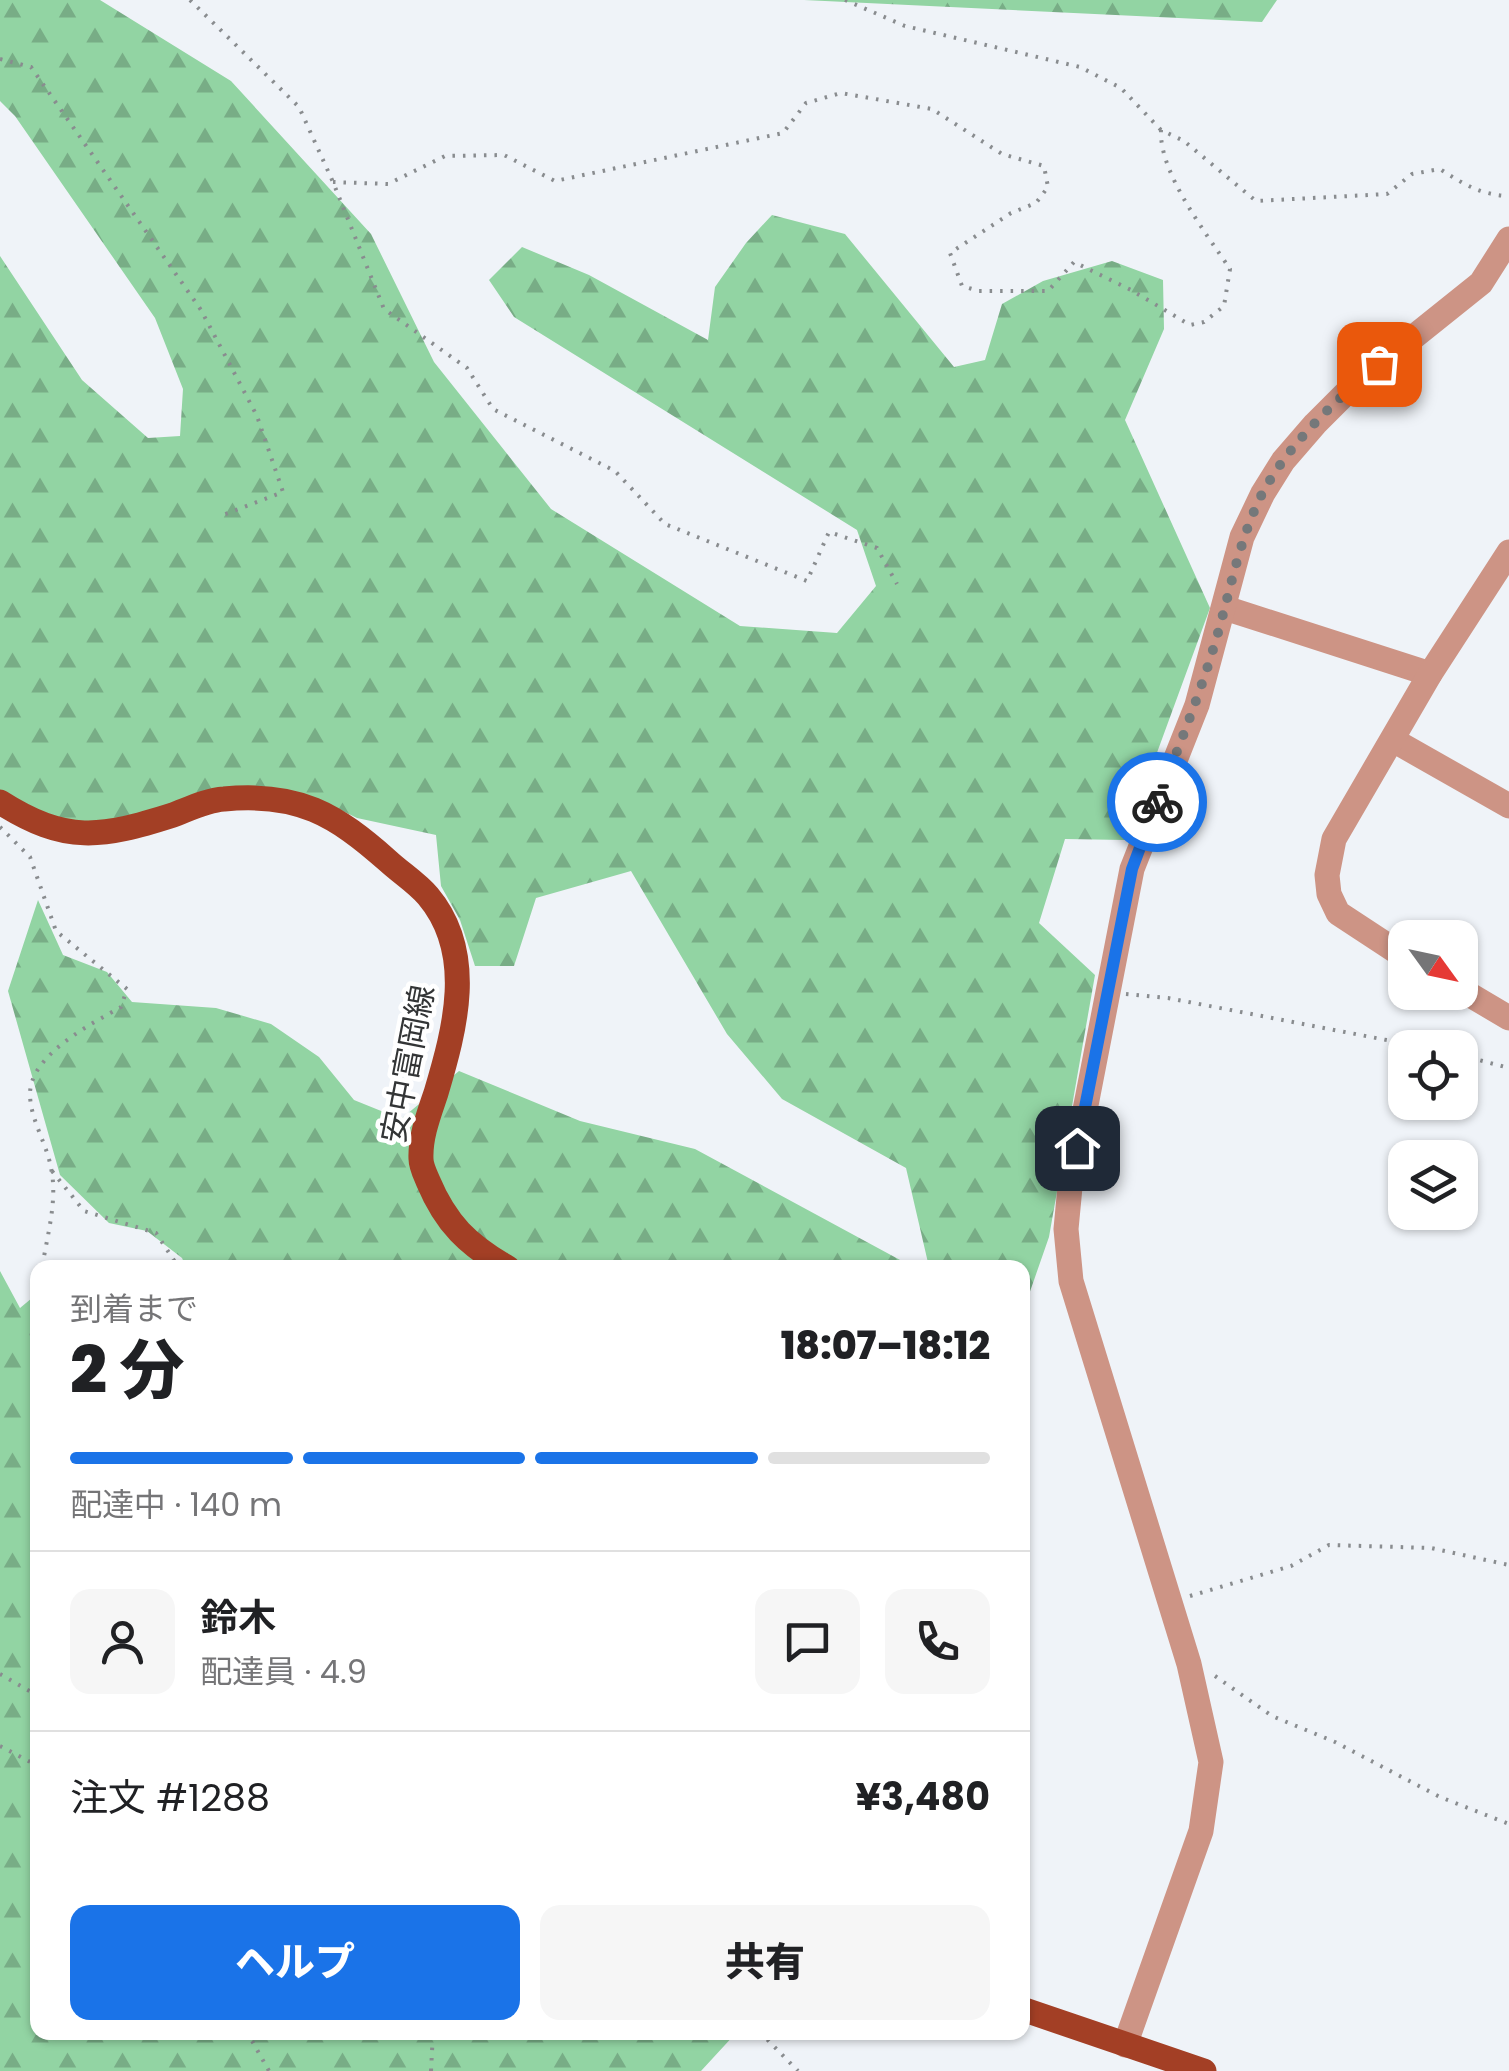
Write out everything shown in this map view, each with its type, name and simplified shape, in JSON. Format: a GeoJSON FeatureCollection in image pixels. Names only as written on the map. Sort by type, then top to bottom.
{"type":"FeatureCollection","features":[{"type":"Feature","properties":{"kind":"main road","name":"安中富岡線"},"geometry":{"type":"LineString","coordinates":[[0,802],[29,820],[64,832],[98,834],[222,799],[316,808],[352,828],[429,897],[458,961],[449,1048],[424,1131],[421,1162],[447,1220],[496,1260]]}},
{"type":"Feature","properties":{"kind":"main road"},"geometry":{"type":"LineString","coordinates":[[1030,2013],[1204,2071]]}},
{"type":"Feature","properties":{"kind":"street"},"geometry":{"type":"LineString","coordinates":[[1124,2045],[1201,1831],[1211,1762],[1170,1602],[1071,1281],[1066,1229],[1070,1187],[1132,869],[1196,705],[1242,537],[1262,494],[1283,461],[1355,384],[1481,283],[1509,240]]}},
{"type":"Feature","properties":{"kind":"street"},"geometry":{"type":"LineString","coordinates":[[1388,946],[1338,913],[1329,894],[1327,874],[1334,838],[1430,674],[1509,552]]}},
{"type":"Feature","properties":{"kind":"street"},"geometry":{"type":"LineString","coordinates":[[1224,608],[1430,674]]}},
{"type":"Feature","properties":{"kind":"street"},"geometry":{"type":"LineString","coordinates":[[1393,740],[1509,806]]}},
{"type":"Feature","properties":{"kind":"street"},"geometry":{"type":"LineString","coordinates":[[1478,1000],[1509,1018]]}},
{"type":"Feature","properties":{"kind":"path"},"geometry":{"type":"LineString","coordinates":[[190,0],[298,108],[334,182],[384,309],[467,368],[494,409],[615,471],[665,524],[808,581],[829,532],[877,548],[897,584]]}},
{"type":"Feature","properties":{"kind":"path"},"geometry":{"type":"LineString","coordinates":[[845,0],[906,26],[1080,68],[1121,88],[1161,130],[1184,141],[1256,201],[1387,194],[1412,174],[1440,169],[1470,189],[1491,196],[1509,196]]}},
{"type":"Feature","properties":{"kind":"path"},"geometry":{"type":"LineString","coordinates":[[0,59],[31,67],[201,310],[257,416],[283,492],[223,515]]}},
{"type":"Feature","properties":{"kind":"path"},"geometry":{"type":"LineString","coordinates":[[334,182],[388,184],[445,156],[504,155],[555,181],[783,133],[806,102],[841,93],[932,110],[1002,154],[1044,166],[1048,187],[1036,203],[1010,213],[950,253],[962,286],[978,291],[1048,291],[1074,262],[1131,290],[1190,326],[1204,322],[1224,306],[1230,269],[1172,176],[1160,147],[1161,130]]}},
{"type":"Feature","properties":{"kind":"path"},"geometry":{"type":"LineString","coordinates":[[0,826],[30,857],[56,932],[126,989],[120,1007],[74,1034],[41,1065],[30,1092],[52,1171],[52,1210],[43,1260]]}},
{"type":"Feature","properties":{"kind":"path"},"geometry":{"type":"LineString","coordinates":[[1107,991],[1168,998],[1388,1040]]}},
{"type":"Feature","properties":{"kind":"path"},"geometry":{"type":"LineString","coordinates":[[1478,1060],[1509,1068]]}},
{"type":"Feature","properties":{"kind":"path"},"geometry":{"type":"LineString","coordinates":[[52,1171],[84,1211],[156,1234],[174,1260]]}},
{"type":"Feature","properties":{"kind":"path"},"geometry":{"type":"LineString","coordinates":[[1170,1602],[1291,1566],[1330,1546],[1430,1548],[1509,1564]]}},
{"type":"Feature","properties":{"kind":"path"},"geometry":{"type":"LineString","coordinates":[[1188,1664],[1204,1669],[1272,1716],[1335,1742],[1440,1798],[1509,1824]]}},
{"type":"Feature","properties":{"kind":"path"},"geometry":{"type":"LineString","coordinates":[[0,1674],[30,1691]]}},
{"type":"Feature","properties":{"kind":"path"},"geometry":{"type":"LineString","coordinates":[[0,1746],[30,1762]]}},
{"type":"Feature","properties":{"kind":"path"},"geometry":{"type":"LineString","coordinates":[[252,2040],[269,2071]]}},
{"type":"Feature","properties":{"kind":"path"},"geometry":{"type":"LineString","coordinates":[[431,2071],[432,2040]]}},
{"type":"Feature","properties":{"kind":"path"},"geometry":{"type":"LineString","coordinates":[[768,2040],[798,2071]]}},
{"type":"Feature","properties":{"kind":"green space"},"geometry":{"type":"Polygon","coordinates":[[[0,0],[100,0],[231,81],[371,234],[434,362],[551,509],[740,626],[837,633],[876,586],[857,530],[514,317],[489,280],[522,247],[589,275],[708,340],[715,287],[746,243],[772,215],[845,234],[954,367],[985,360],[1002,304],[1043,281],[1112,261],[1163,280],[1164,329],[1125,420],[1210,608],[1125,840],[1065,839],[1039,923],[1095,975],[1049,1237],[1030,1292],[1030,1260],[927,1260],[906,1168],[782,1099],[727,1034],[631,871],[536,898],[514,966],[475,966],[460,920],[441,886],[436,835],[357,818],[320,800],[100,824],[48,814],[0,790],[0,256],[82,380],[148,438],[180,436],[183,389],[155,318],[15,116],[0,101],[0,0]]]}},
{"type":"Feature","properties":{"kind":"green space"},"geometry":{"type":"Polygon","coordinates":[[[804,0],[1277,0],[1262,22],[804,0]]]}},
{"type":"Feature","properties":{"kind":"green space"},"geometry":{"type":"Polygon","coordinates":[[[38,900],[63,955],[107,972],[132,1002],[216,1008],[271,1024],[319,1057],[354,1100],[401,1119],[459,1071],[580,1121],[695,1149],[900,1260],[183,1260],[147,1231],[109,1223],[60,1175],[8,991],[38,900]]]}},
{"type":"Feature","properties":{"kind":"green space"},"geometry":{"type":"Polygon","coordinates":[[[0,1271],[20,1308],[30,1300],[30,2040],[730,2040],[701,2071],[0,2071],[0,1271]]]}},
{"type":"Feature","properties":{"kind":"way so far"},"geometry":{"type":"LineString","coordinates":[[1157,802],[1196,705],[1242,537],[1262,494],[1283,461],[1315,424],[1379,364]]}},
{"type":"Feature","properties":{"kind":"route"},"geometry":{"type":"LineString","coordinates":[[1077,1148],[1132,869],[1157,802]]}}]}
